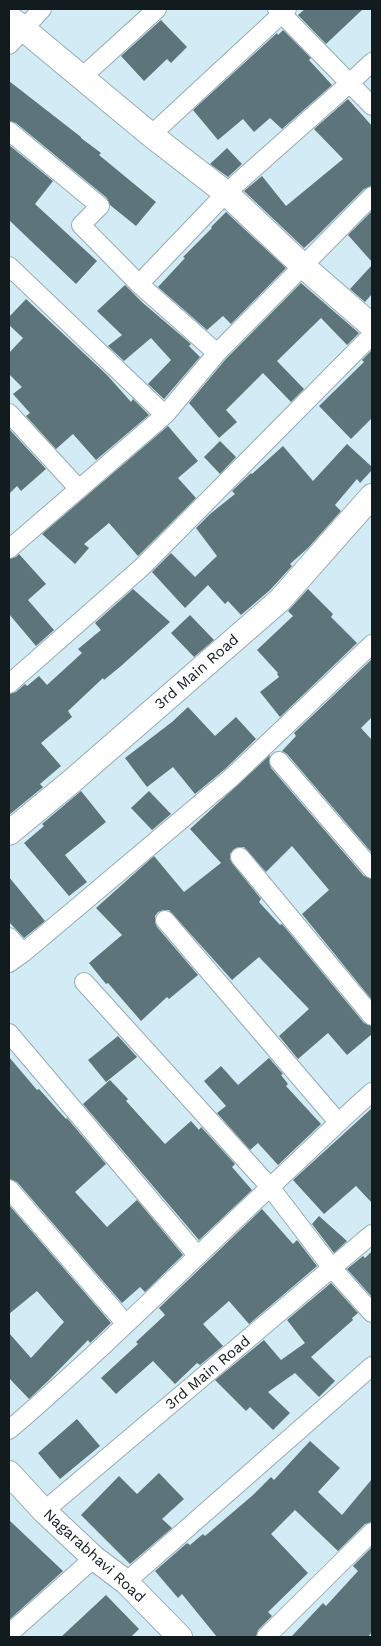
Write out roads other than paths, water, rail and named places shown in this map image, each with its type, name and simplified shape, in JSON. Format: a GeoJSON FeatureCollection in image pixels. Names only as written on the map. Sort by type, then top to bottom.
{"type":"FeatureCollection","features":[{"type":"Feature","properties":{"kind":"street"},"geometry":{"type":"LineString","coordinates":[[42,9],[14,31],[81,78],[226,193],[303,266],[372,326]]}},
{"type":"Feature","properties":{"kind":"street"},"geometry":{"type":"LineString","coordinates":[[81,78],[157,9]]}},
{"type":"Feature","properties":{"kind":"street"},"geometry":{"type":"LineString","coordinates":[[151,135],[282,10],[372,106]]}},
{"type":"Feature","properties":{"kind":"street"},"geometry":{"type":"LineString","coordinates":[[139,284],[226,193],[372,62]]}},
{"type":"Feature","properties":{"kind":"street"},"geometry":{"type":"LineString","coordinates":[[9,131],[100,206],[81,225],[139,284],[217,353]]}},
{"type":"Feature","properties":{"kind":"street"},"geometry":{"type":"LineString","coordinates":[[9,548],[165,415],[217,353],[372,196]]}},
{"type":"Feature","properties":{"kind":"street"},"geometry":{"type":"LineString","coordinates":[[9,266],[165,415]]}},
{"type":"Feature","properties":{"kind":"street"},"geometry":{"type":"LineString","coordinates":[[9,684],[142,567],[372,335]]}},
{"type":"Feature","properties":{"kind":"street"},"geometry":{"type":"LineString","coordinates":[[9,413],[78,488]]}},
{"type":"Feature","properties":{"kind":"street","name":"3rd Main Road"},"geometry":{"type":"LineString","coordinates":[[9,833],[72,781],[280,600],[372,496]]}},
{"type":"Feature","properties":{"kind":"street"},"geometry":{"type":"LineString","coordinates":[[9,937],[16,958],[232,777],[372,644]]}},
{"type":"Feature","properties":{"kind":"street"},"geometry":{"type":"LineString","coordinates":[[279,761],[372,869]]}},
{"type":"Feature","properties":{"kind":"street"},"geometry":{"type":"LineString","coordinates":[[240,857],[372,1016]]}},
{"type":"Feature","properties":{"kind":"street"},"geometry":{"type":"LineString","coordinates":[[165,920],[338,1122]]}},
{"type":"Feature","properties":{"kind":"street"},"geometry":{"type":"LineString","coordinates":[[84,982],[270,1187],[332,1268],[372,1313]]}},
{"type":"Feature","properties":{"kind":"street"},"geometry":{"type":"LineString","coordinates":[[9,1033],[197,1255]]}},
{"type":"Feature","properties":{"kind":"street"},"geometry":{"type":"LineString","coordinates":[[9,1430],[67,1380],[197,1255],[372,1092]]}},
{"type":"Feature","properties":{"kind":"street"},"geometry":{"type":"LineString","coordinates":[[9,1189],[126,1324]]}},
{"type":"Feature","properties":{"kind":"street","name":"3rd Main Road"},"geometry":{"type":"LineString","coordinates":[[44,1511],[372,1234]]}},
{"type":"Feature","properties":{"kind":"street"},"geometry":{"type":"LineString","coordinates":[[126,1582],[372,1366]]}},
{"type":"Feature","properties":{"kind":"street","name":"Nagarabhavi Road"},"geometry":{"type":"LineString","coordinates":[[9,1474],[44,1511],[94,1558],[126,1582],[180,1637]]}},
{"type":"Feature","properties":{"kind":"street"},"geometry":{"type":"LineString","coordinates":[[266,1637],[372,1532]]}},
{"type":"Feature","properties":{"kind":"street"},"geometry":{"type":"LineString","coordinates":[[15,1633],[94,1558]]}}]}
